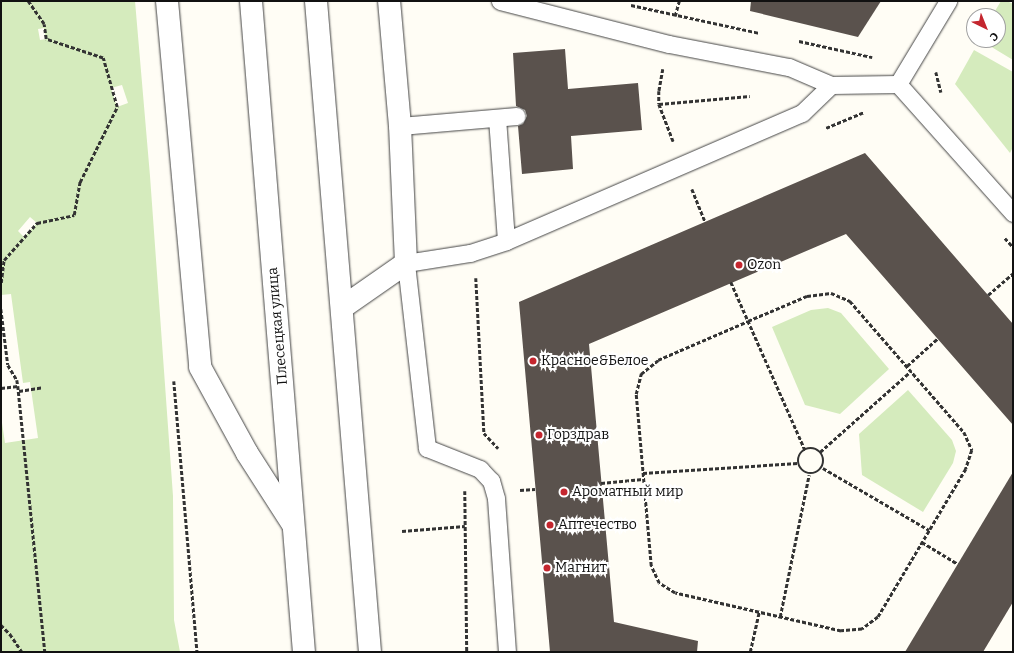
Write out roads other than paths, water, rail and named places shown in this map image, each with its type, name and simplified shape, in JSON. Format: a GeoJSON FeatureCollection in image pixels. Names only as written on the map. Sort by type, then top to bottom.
{"type":"FeatureCollection","features":[{"type":"Feature","properties":{"kind":"street"},"geometry":{"type":"LineString","coordinates":[[167,1],[200,367],[247,453],[294,526]]}},
{"type":"Feature","properties":{"kind":"street","name":"Плесецкая улица"},"geometry":{"type":"LineString","coordinates":[[250,1],[304,652]]}},
{"type":"Feature","properties":{"kind":"street"},"geometry":{"type":"LineString","coordinates":[[316,1],[343,307],[370,652]]}},
{"type":"Feature","properties":{"kind":"street"},"geometry":{"type":"LineString","coordinates":[[343,307],[406,263],[400,126],[389,1]]}},
{"type":"Feature","properties":{"kind":"lane"},"geometry":{"type":"LineString","coordinates":[[500,1],[669,44],[789,67],[831,85],[898,84],[1013,213]]}},
{"type":"Feature","properties":{"kind":"lane"},"geometry":{"type":"LineString","coordinates":[[898,84],[948,1]]}},
{"type":"Feature","properties":{"kind":"lane"},"geometry":{"type":"LineString","coordinates":[[507,652],[496,498],[490,481],[480,469],[427,448],[406,263],[470,253],[506,241],[802,113],[831,85]]}},
{"type":"Feature","properties":{"kind":"lane"},"geometry":{"type":"LineString","coordinates":[[400,126],[517,116]]}},
{"type":"Feature","properties":{"kind":"lane"},"geometry":{"type":"LineString","coordinates":[[497,118],[506,241]]}},
{"type":"Feature","properties":{"kind":"place","name":"Ozon"},"geometry":{"type":"Point","coordinates":[739,265]}},
{"type":"Feature","properties":{"kind":"place","name":"Красное&Белое"},"geometry":{"type":"Point","coordinates":[533,361]}},
{"type":"Feature","properties":{"kind":"place","name":"Горздрав"},"geometry":{"type":"Point","coordinates":[539,435]}},
{"type":"Feature","properties":{"kind":"place","name":"Ароматный мир"},"geometry":{"type":"Point","coordinates":[564,492]}},
{"type":"Feature","properties":{"kind":"place","name":"Аптечество"},"geometry":{"type":"Point","coordinates":[550,525]}},
{"type":"Feature","properties":{"kind":"place","name":"Магнит"},"geometry":{"type":"Point","coordinates":[547,568]}}]}
